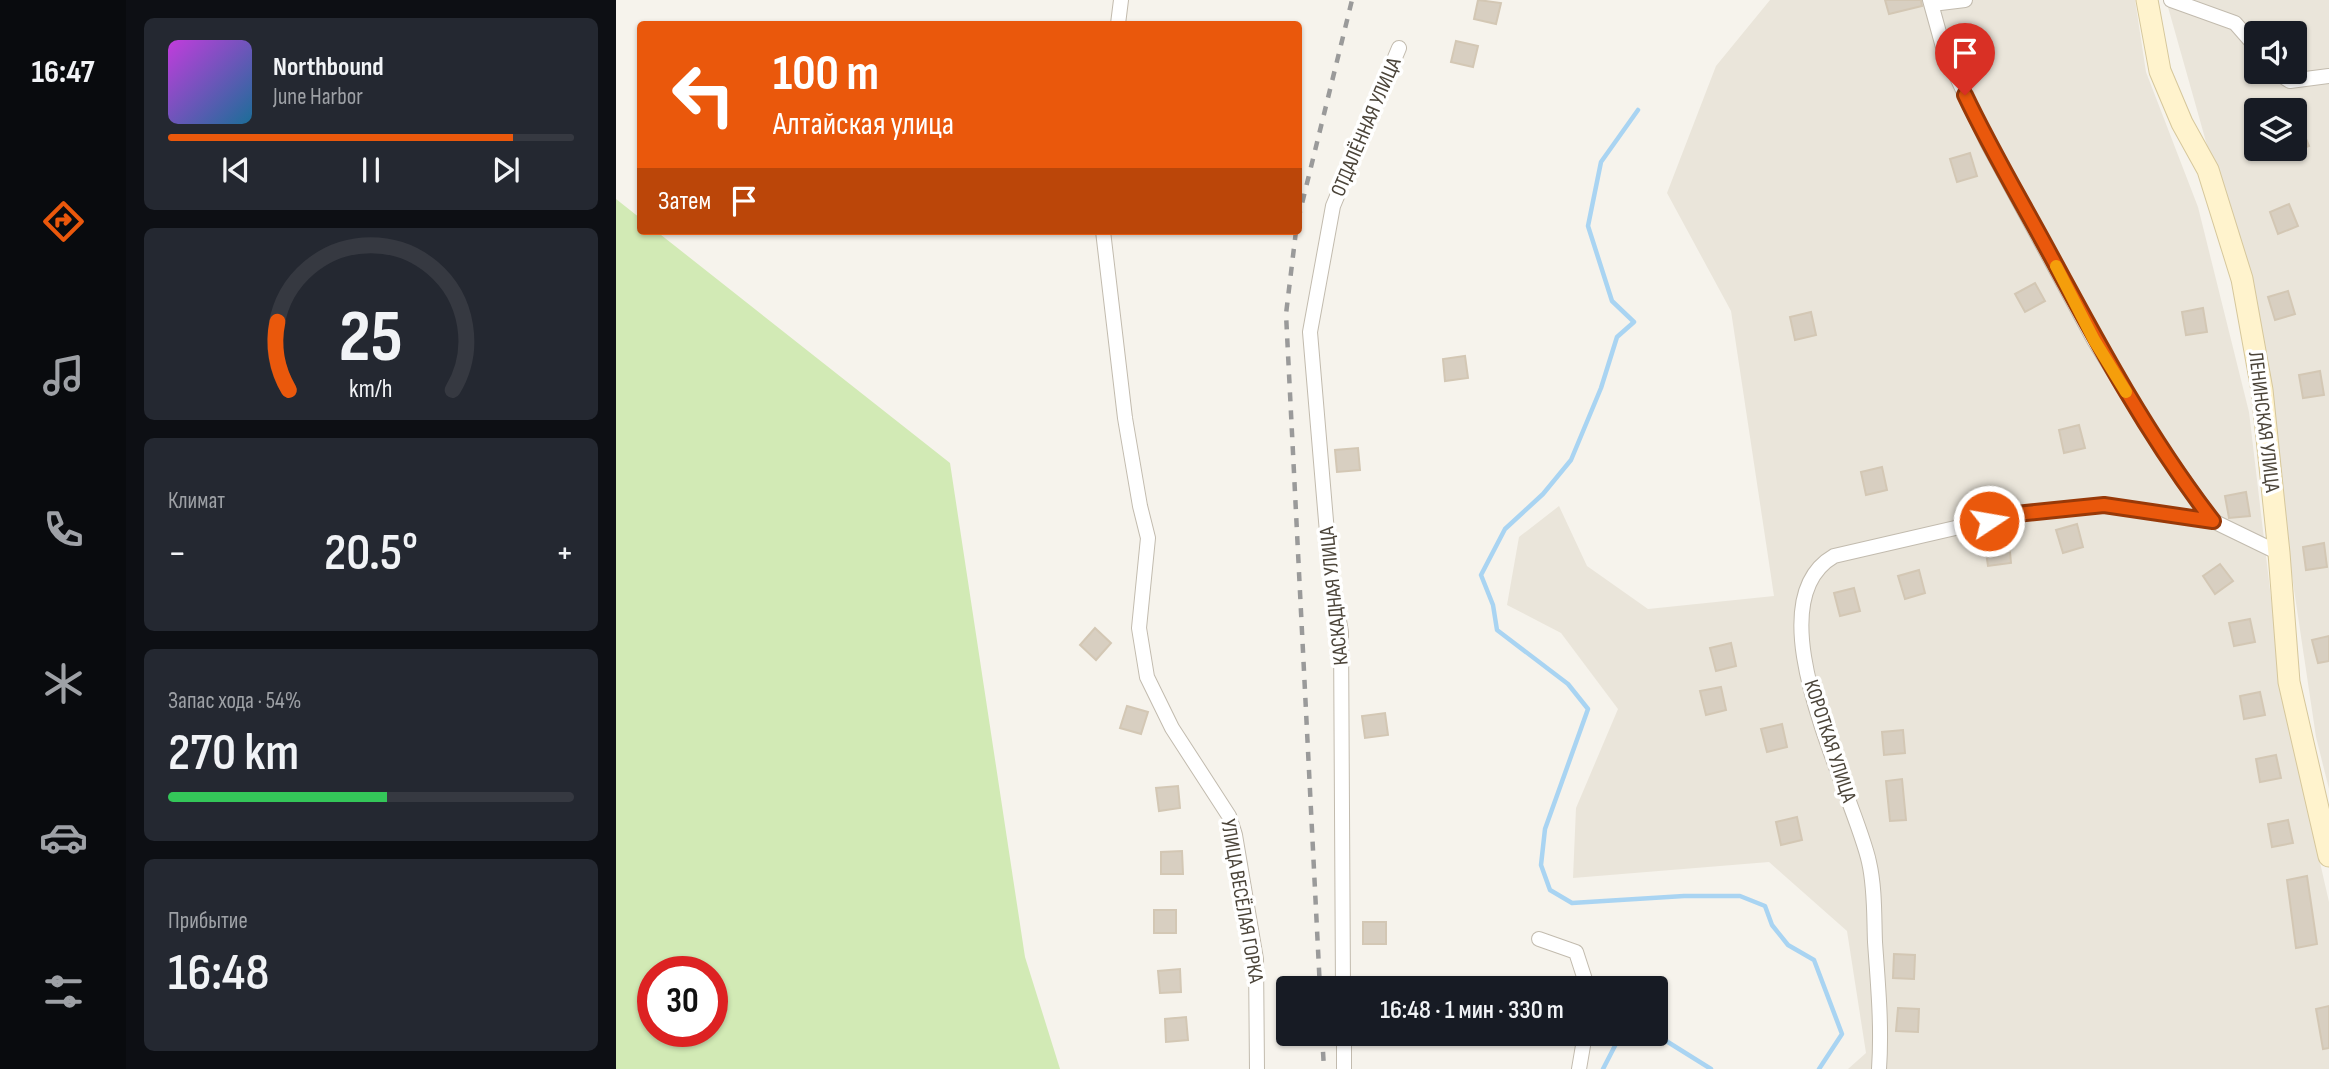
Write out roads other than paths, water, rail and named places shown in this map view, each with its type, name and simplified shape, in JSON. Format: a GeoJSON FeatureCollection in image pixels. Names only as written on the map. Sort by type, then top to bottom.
{"type":"FeatureCollection","features":[{"type":"Feature","properties":{"kind":"street"},"geometry":{"type":"LineString","coordinates":[[1118,21],[1121,0]]}},
{"type":"Feature","properties":{"kind":"street"},"geometry":{"type":"LineString","coordinates":[[1965,0],[1931,2],[1944,47],[1987,142],[2094,340],[2186,486],[2213,521],[2279,553]]}},
{"type":"Feature","properties":{"kind":"street","name":"ЛЕНИНСКАЯ УЛИЦА"},"geometry":{"type":"LineString","coordinates":[[2147,0],[2160,71],[2182,123],[2208,170],[2242,279],[2262,390],[2289,682],[2329,856]]}},
{"type":"Feature","properties":{"kind":"street"},"geometry":{"type":"LineString","coordinates":[[2171,0],[2235,23],[2244,33]]}},
{"type":"Feature","properties":{"kind":"street","name":"ОТДАЛЁННАЯ УЛИЦА"},"geometry":{"type":"LineString","coordinates":[[1333,206],[1399,48]]}},
{"type":"Feature","properties":{"kind":"street"},"geometry":{"type":"LineString","coordinates":[[2307,79],[2329,76]]}},
{"type":"Feature","properties":{"kind":"street","name":"КАСКАДНАЯ УЛИЦА"},"geometry":{"type":"LineString","coordinates":[[1333,206],[1310,331],[1330,568],[1341,632],[1343,976]]}},
{"type":"Feature","properties":{"kind":"street","name":"УЛИЦА ВЕСЁЛАЯ ГОРКА"},"geometry":{"type":"LineString","coordinates":[[1103,235],[1125,418],[1140,506],[1149,538],[1139,628],[1147,677],[1172,728],[1229,816],[1235,835],[1256,959],[1257,1069]]}},
{"type":"Feature","properties":{"kind":"street","name":"КОРОТКАЯ УЛИЦА"},"geometry":{"type":"LineString","coordinates":[[1879,1069],[1882,1021],[1870,864],[1859,826],[1838,778],[1809,692],[1803,627],[1811,577],[1821,563],[1834,555],[2016,514],[2104,505],[2213,521]]}},
{"type":"Feature","properties":{"kind":"street"},"geometry":{"type":"LineString","coordinates":[[1539,939],[1576,952],[1584,976]]}},
{"type":"Feature","properties":{"kind":"street"},"geometry":{"type":"LineString","coordinates":[[1344,1046],[1344,1069]]}},
{"type":"Feature","properties":{"kind":"street"},"geometry":{"type":"LineString","coordinates":[[1579,1069],[1583,1046]]}},
{"type":"Feature","properties":{"kind":"waterway"},"geometry":{"type":"LineString","coordinates":[[1638,110],[1601,162],[1588,226],[1612,301],[1634,322],[1617,337],[1601,388],[1571,460],[1543,494],[1505,529],[1481,575],[1493,605],[1497,630],[1568,684],[1588,709],[1545,829],[1541,865],[1550,890],[1572,903],[1684,896],[1740,896],[1765,906],[1772,925],[1788,945],[1814,960],[1842,1034],[1819,1069]]}},
{"type":"Feature","properties":{"kind":"waterway"},"geometry":{"type":"LineString","coordinates":[[1668,1042],[1711,1069]]}},
{"type":"Feature","properties":{"kind":"waterway"},"geometry":{"type":"LineString","coordinates":[[1603,1069],[1615,1046]]}},
{"type":"Feature","properties":{"kind":"railway"},"geometry":{"type":"LineString","coordinates":[[1302,204],[1352,0]]}},
{"type":"Feature","properties":{"kind":"railway"},"geometry":{"type":"LineString","coordinates":[[1296,235],[1286,314],[1319,976]]}},
{"type":"Feature","properties":{"kind":"railway"},"geometry":{"type":"LineString","coordinates":[[1323,1046],[1324,1069]]}}]}
